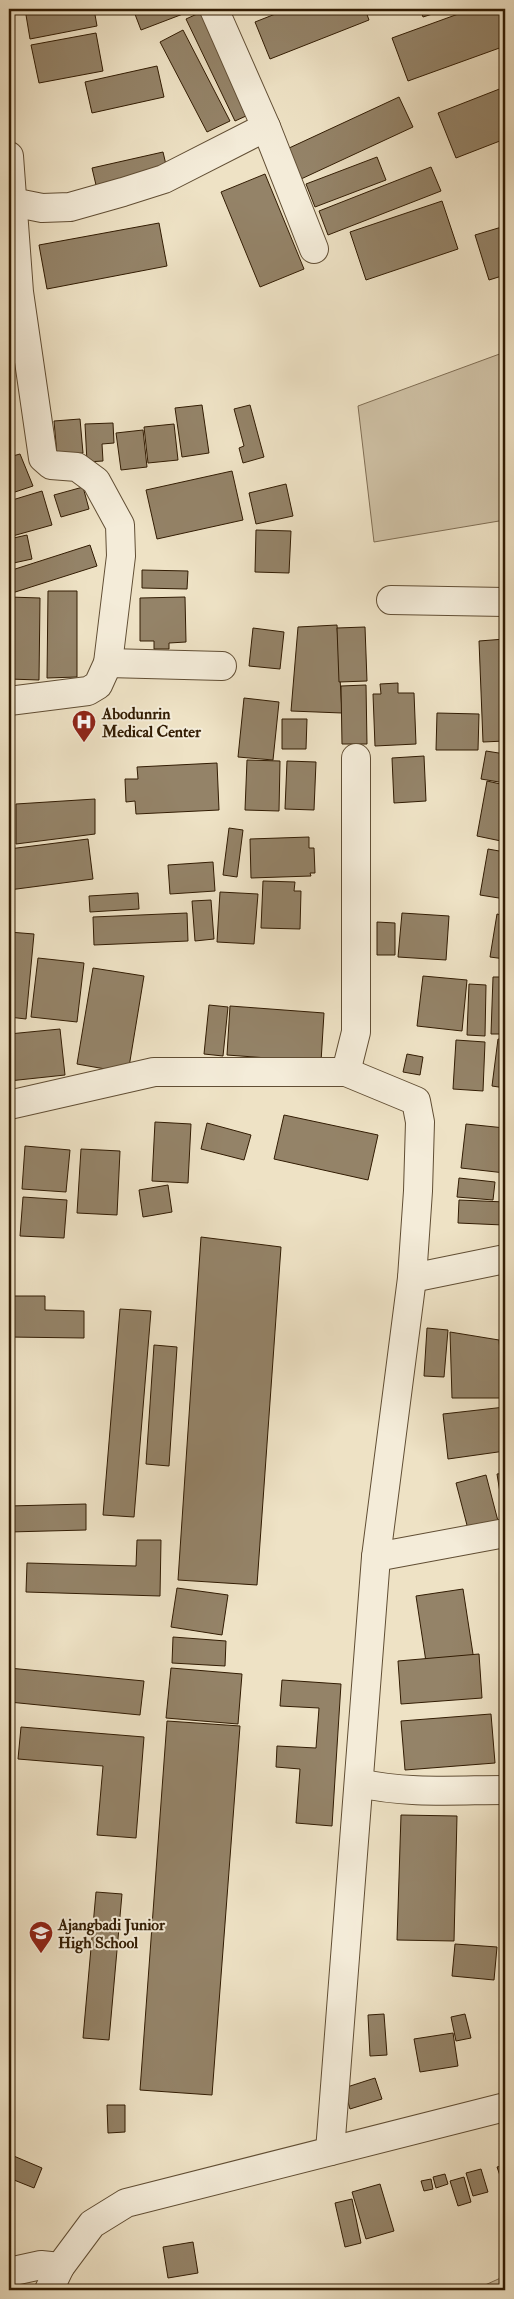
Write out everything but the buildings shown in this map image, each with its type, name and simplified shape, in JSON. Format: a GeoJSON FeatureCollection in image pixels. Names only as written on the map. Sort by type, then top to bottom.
{"type":"FeatureCollection","features":[{"type":"Feature","properties":{"kind":"street"},"geometry":{"type":"LineString","coordinates":[[214,9],[266,127],[314,249]]}},
{"type":"Feature","properties":{"kind":"street"},"geometry":{"type":"LineString","coordinates":[[12,202],[42,208],[70,207],[123,192],[164,178],[266,127]]}},
{"type":"Feature","properties":{"kind":"street"},"geometry":{"type":"LineString","coordinates":[[9,156],[19,292],[43,458],[51,464],[77,467],[96,481],[120,525],[121,556],[108,663],[98,685],[88,691],[9,701]]}},
{"type":"Feature","properties":{"kind":"street"},"geometry":{"type":"LineString","coordinates":[[391,600],[505,602]]}},
{"type":"Feature","properties":{"kind":"street"},"geometry":{"type":"LineString","coordinates":[[108,663],[222,666]]}},
{"type":"Feature","properties":{"kind":"street"},"geometry":{"type":"LineString","coordinates":[[346,1072],[356,1032],[356,758]]}},
{"type":"Feature","properties":{"kind":"street"},"geometry":{"type":"LineString","coordinates":[[9,1105],[154,1072],[346,1072],[416,1101],[420,1122],[418,1191],[412,1278],[376,1557],[330,2151]]}},
{"type":"Feature","properties":{"kind":"street"},"geometry":{"type":"LineString","coordinates":[[412,1278],[505,1259]]}},
{"type":"Feature","properties":{"kind":"street"},"geometry":{"type":"LineString","coordinates":[[376,1557],[505,1533]]}},
{"type":"Feature","properties":{"kind":"street"},"geometry":{"type":"LineString","coordinates":[[359,1783],[381,1788],[409,1790],[505,1790]]}},
{"type":"Feature","properties":{"kind":"street"},"geometry":{"type":"LineString","coordinates":[[9,2272],[41,2265],[54,2279],[92,2224],[126,2203],[505,2107]]}},
{"type":"Feature","properties":{"kind":"shaded area"},"geometry":{"type":"Polygon","coordinates":[[[505,352],[505,520],[374,542],[358,406],[505,352]]]}},
{"type":"Feature","properties":{"kind":"shaded area"},"geometry":{"type":"Polygon","coordinates":[[[505,2276],[505,2290],[474,2290],[505,2276]]]}},
{"type":"Feature","properties":{"kind":"place","name":"Abodunrin Medical Center"},"geometry":{"type":"Point","coordinates":[84,743]}},
{"type":"Feature","properties":{"kind":"place","name":"Ajangbadi Junior High School"},"geometry":{"type":"Point","coordinates":[41,1954]}}]}
